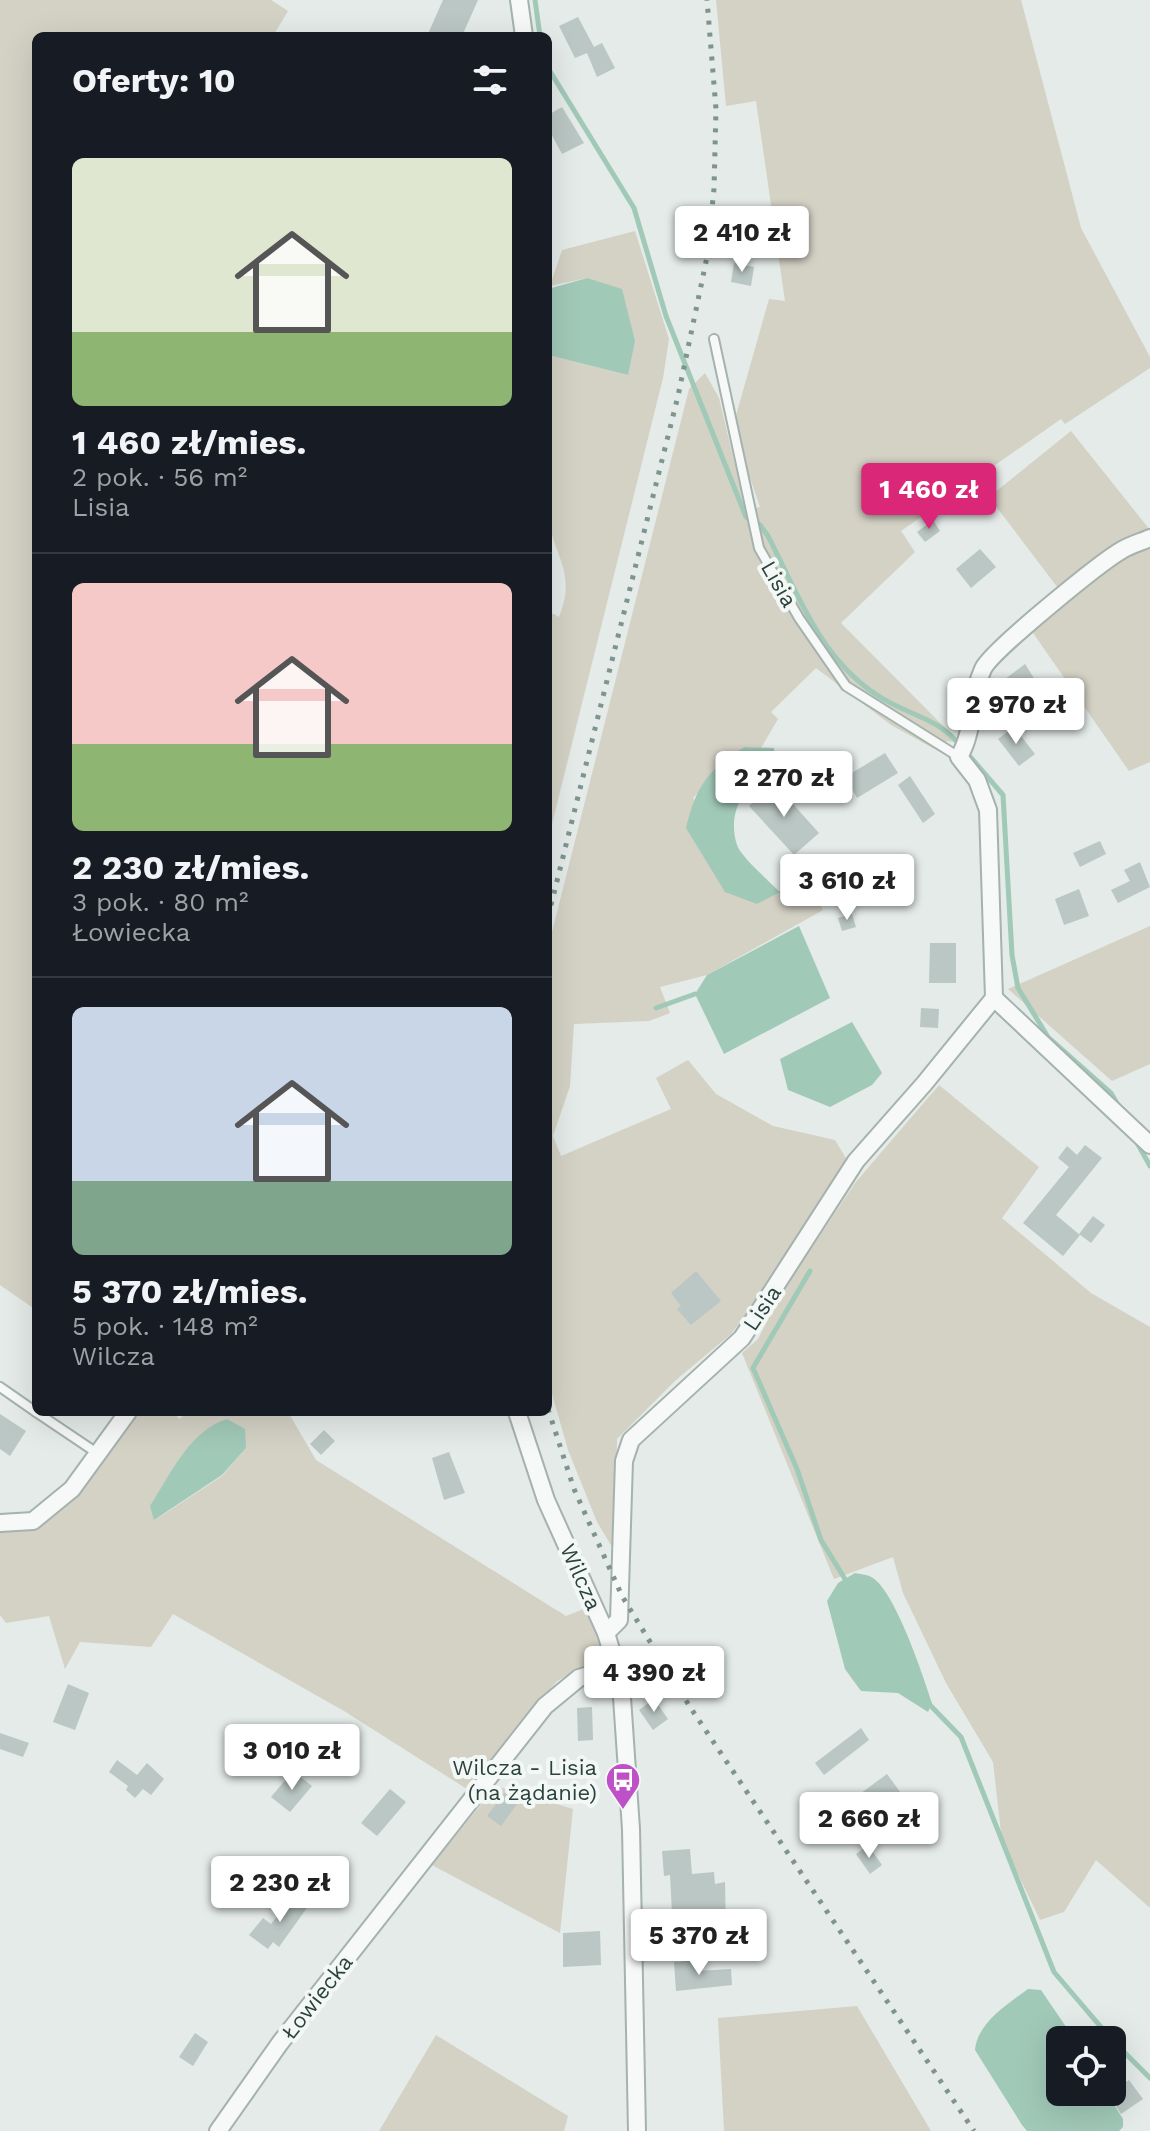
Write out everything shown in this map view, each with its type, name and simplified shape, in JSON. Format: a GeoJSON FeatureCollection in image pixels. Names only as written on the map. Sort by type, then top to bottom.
{"type":"FeatureCollection","features":[{"type":"Feature","properties":{"kind":"street"},"geometry":{"type":"LineString","coordinates":[[519,0],[523,32]]}},
{"type":"Feature","properties":{"kind":"street"},"geometry":{"type":"LineString","coordinates":[[959,757],[966,746],[974,690],[989,657],[1121,550],[1150,538]]}},
{"type":"Feature","properties":{"kind":"street","name":"Lisia"},"geometry":{"type":"LineString","coordinates":[[606,1633],[615,1626],[620,1612],[624,1461],[631,1440],[640,1428],[742,1338],[856,1161],[994,998],[988,810],[977,780],[959,757]]}},
{"type":"Feature","properties":{"kind":"street"},"geometry":{"type":"LineString","coordinates":[[994,998],[1150,1145]]}},
{"type":"Feature","properties":{"kind":"street"},"geometry":{"type":"LineString","coordinates":[[0,1523],[33,1521],[72,1489],[125,1416]]}},
{"type":"Feature","properties":{"kind":"street","name":"Wilcza"},"geometry":{"type":"LineString","coordinates":[[518,1416],[546,1500],[618,1666],[629,1775],[637,2131]]}},
{"type":"Feature","properties":{"kind":"street","name":"Łowiecka"},"geometry":{"type":"LineString","coordinates":[[218,2131],[280,2043],[545,1706],[579,1678],[618,1666]]}},
{"type":"Feature","properties":{"kind":"lane","name":"Lisia"},"geometry":{"type":"LineString","coordinates":[[714,339],[759,548],[799,618],[846,686],[959,757]]}},
{"type":"Feature","properties":{"kind":"lane"},"geometry":{"type":"LineString","coordinates":[[0,1387],[32,1409]]}},
{"type":"Feature","properties":{"kind":"lane"},"geometry":{"type":"LineString","coordinates":[[42,1416],[98,1454]]}},
{"type":"Feature","properties":{"kind":"shaded area"},"geometry":{"type":"Polygon","coordinates":[[[0,0],[271,0],[288,11],[275,32],[32,32],[32,1307],[0,1285],[0,0]]]}},
{"type":"Feature","properties":{"kind":"shaded area"},"geometry":{"type":"Polygon","coordinates":[[[716,0],[1021,0],[1081,228],[1150,357],[1150,368],[1065,424],[1061,419],[901,531],[915,552],[841,623],[960,743],[947,741],[940,752],[891,725],[816,668],[771,712],[778,719],[761,748],[744,747],[693,798],[757,904],[803,877],[823,910],[707,975],[660,987],[670,1013],[649,1021],[574,1024],[570,1086],[553,1136],[561,1156],[671,1109],[656,1078],[688,1060],[716,1094],[773,1126],[835,1140],[847,1160],[771,1282],[731,1334],[676,1380],[617,1439],[615,1552],[597,1522],[568,1450],[552,1394],[552,932],[689,389],[705,373],[719,398],[746,511],[760,507],[744,460],[735,419],[769,299],[785,301],[756,101],[726,106],[716,0]]]}},
{"type":"Feature","properties":{"kind":"shaded area"},"geometry":{"type":"Polygon","coordinates":[[[635,231],[669,339],[663,378],[552,824],[552,613],[559,617],[566,588],[552,534],[552,356],[628,375],[587,278],[552,286],[562,250],[635,231]]]}},
{"type":"Feature","properties":{"kind":"shaded area"},"geometry":{"type":"Polygon","coordinates":[[[587,278],[622,289],[635,341],[628,375],[552,356],[552,288],[587,278]]]}},
{"type":"Feature","properties":{"kind":"shaded area"},"geometry":{"type":"Polygon","coordinates":[[[1071,431],[1150,530],[1150,762],[1129,771],[1024,620],[1061,592],[989,497],[1071,431]]]}},
{"type":"Feature","properties":{"kind":"shaded area"},"geometry":{"type":"Polygon","coordinates":[[[744,747],[774,748],[776,768],[748,789],[734,820],[740,850],[780,892],[757,904],[725,892],[686,828],[694,801],[705,780],[721,763],[744,747]]]}},
{"type":"Feature","properties":{"kind":"shaded area"},"geometry":{"type":"Polygon","coordinates":[[[799,926],[830,998],[724,1054],[695,994],[707,975],[799,926]]]}},
{"type":"Feature","properties":{"kind":"shaded area"},"geometry":{"type":"Polygon","coordinates":[[[1150,926],[1150,1064],[1112,1081],[1008,989],[1150,926]]]}},
{"type":"Feature","properties":{"kind":"shaded area"},"geometry":{"type":"Polygon","coordinates":[[[852,1022],[882,1073],[872,1085],[830,1107],[788,1090],[780,1059],[852,1022]]]}},
{"type":"Feature","properties":{"kind":"shaded area"},"geometry":{"type":"Polygon","coordinates":[[[939,1085],[1039,1167],[1002,1218],[1091,1293],[1150,1327],[1150,1908],[1096,1860],[1064,1912],[1040,1920],[1002,1841],[993,1762],[946,1683],[903,1593],[893,1557],[834,1579],[742,1353],[758,1339],[780,1295],[855,1183],[939,1085]]]}},
{"type":"Feature","properties":{"kind":"shaded area"},"geometry":{"type":"Polygon","coordinates":[[[132,1416],[176,1416],[179,1419],[183,1416],[290,1416],[316,1460],[566,1616],[584,1609],[603,1646],[601,1657],[557,1681],[467,1789],[344,1711],[173,1614],[151,1647],[80,1642],[65,1669],[49,1616],[6,1623],[0,1615],[0,1529],[75,1494],[102,1462],[132,1416]],[[246,1448],[155,1520],[222,1476],[246,1448]]]}},
{"type":"Feature","properties":{"kind":"shaded area"},"geometry":{"type":"Polygon","coordinates":[[[227,1419],[245,1429],[246,1448],[222,1475],[154,1520],[150,1506],[182,1455],[202,1433],[227,1419]]]}},
{"type":"Feature","properties":{"kind":"shaded area"},"geometry":{"type":"Polygon","coordinates":[[[855,1573],[873,1578],[891,1600],[928,1690],[932,1703],[928,1712],[898,1693],[861,1691],[845,1669],[827,1601],[838,1583],[855,1573]]]}},
{"type":"Feature","properties":{"kind":"shaded area"},"geometry":{"type":"Polygon","coordinates":[[[496,1786],[573,1809],[560,1933],[432,1865],[496,1786]]]}},
{"type":"Feature","properties":{"kind":"shaded area"},"geometry":{"type":"Polygon","coordinates":[[[1028,1989],[1041,1990],[1065,2026],[1046,2026],[1046,2106],[1115,2106],[1123,2119],[1123,2127],[1119,2131],[1027,2131],[975,2050],[981,2031],[1003,2008],[1028,1989]]]}},
{"type":"Feature","properties":{"kind":"shaded area"},"geometry":{"type":"Polygon","coordinates":[[[857,2006],[931,2131],[724,2131],[718,2018],[857,2006]]]}},
{"type":"Feature","properties":{"kind":"shaded area"},"geometry":{"type":"Polygon","coordinates":[[[436,2035],[568,2116],[564,2131],[379,2131],[436,2035]]]}},
{"type":"Feature","properties":{"kind":"building"},"geometry":{"type":"Polygon","coordinates":[[[443,0],[478,0],[464,32],[429,32],[443,0]]]}},
{"type":"Feature","properties":{"kind":"building"},"geometry":{"type":"Polygon","coordinates":[[[578,17],[594,47],[602,43],[615,68],[597,77],[587,53],[575,58],[559,26],[578,17]]]}},
{"type":"Feature","properties":{"kind":"building"},"geometry":{"type":"Polygon","coordinates":[[[562,107],[584,143],[562,154],[552,135],[552,113],[562,107]]]}},
{"type":"Feature","properties":{"kind":"building"},"geometry":{"type":"Polygon","coordinates":[[[734,263],[754,267],[751,286],[731,282],[734,263]]]}},
{"type":"Feature","properties":{"kind":"building"},"geometry":{"type":"Polygon","coordinates":[[[933,520],[940,531],[925,542],[917,532],[933,520]]]}},
{"type":"Feature","properties":{"kind":"building"},"geometry":{"type":"Polygon","coordinates":[[[980,549],[996,567],[971,588],[956,569],[980,549]]]}},
{"type":"Feature","properties":{"kind":"building"},"geometry":{"type":"Polygon","coordinates":[[[1025,664],[1037,683],[998,715],[985,700],[987,693],[1025,664]]]}},
{"type":"Feature","properties":{"kind":"building"},"geometry":{"type":"Polygon","coordinates":[[[1014,727],[1035,754],[1019,766],[998,739],[1014,727]]]}},
{"type":"Feature","properties":{"kind":"building"},"geometry":{"type":"Polygon","coordinates":[[[800,751],[810,759],[797,774],[787,766],[800,751]]]}},
{"type":"Feature","properties":{"kind":"building"},"geometry":{"type":"Polygon","coordinates":[[[885,753],[898,773],[857,798],[845,777],[885,753]]]}},
{"type":"Feature","properties":{"kind":"building"},"geometry":{"type":"Polygon","coordinates":[[[910,776],[935,814],[923,823],[898,785],[910,776]]]}},
{"type":"Feature","properties":{"kind":"building"},"geometry":{"type":"Polygon","coordinates":[[[774,783],[819,833],[794,855],[749,806],[774,783]]]}},
{"type":"Feature","properties":{"kind":"building"},"geometry":{"type":"Polygon","coordinates":[[[1100,841],[1106,854],[1080,867],[1073,853],[1100,841]]]}},
{"type":"Feature","properties":{"kind":"building"},"geometry":{"type":"Polygon","coordinates":[[[1140,862],[1150,887],[1118,903],[1111,890],[1130,881],[1124,870],[1140,862]]]}},
{"type":"Feature","properties":{"kind":"building"},"geometry":{"type":"Polygon","coordinates":[[[1079,889],[1089,916],[1064,925],[1055,899],[1079,889]]]}},
{"type":"Feature","properties":{"kind":"building"},"geometry":{"type":"Polygon","coordinates":[[[852,914],[856,927],[842,931],[838,918],[852,914]]]}},
{"type":"Feature","properties":{"kind":"building"},"geometry":{"type":"Polygon","coordinates":[[[930,943],[956,943],[956,983],[929,983],[930,943]]]}},
{"type":"Feature","properties":{"kind":"building"},"geometry":{"type":"Polygon","coordinates":[[[921,1008],[939,1009],[938,1028],[920,1027],[921,1008]]]}},
{"type":"Feature","properties":{"kind":"building"},"geometry":{"type":"Polygon","coordinates":[[[1085,1145],[1102,1158],[1056,1215],[1080,1235],[1063,1256],[1023,1223],[1069,1167],[1058,1158],[1067,1146],[1077,1155],[1085,1145]]]}},
{"type":"Feature","properties":{"kind":"building"},"geometry":{"type":"Polygon","coordinates":[[[1093,1216],[1105,1225],[1091,1243],[1079,1234],[1093,1216]]]}},
{"type":"Feature","properties":{"kind":"building"},"geometry":{"type":"Polygon","coordinates":[[[696,1271],[721,1301],[691,1325],[677,1309],[681,1306],[671,1293],[696,1271]]]}},
{"type":"Feature","properties":{"kind":"building"},"geometry":{"type":"Polygon","coordinates":[[[0,1414],[26,1431],[10,1456],[0,1449],[0,1414]]]}},
{"type":"Feature","properties":{"kind":"building"},"geometry":{"type":"Polygon","coordinates":[[[324,1430],[335,1441],[321,1455],[310,1444],[324,1430]]]}},
{"type":"Feature","properties":{"kind":"building"},"geometry":{"type":"Polygon","coordinates":[[[449,1452],[465,1493],[444,1500],[432,1458],[449,1452]]]}},
{"type":"Feature","properties":{"kind":"building"},"geometry":{"type":"Polygon","coordinates":[[[68,1684],[89,1693],[75,1730],[53,1722],[68,1684]]]}},
{"type":"Feature","properties":{"kind":"building"},"geometry":{"type":"Polygon","coordinates":[[[654,1699],[668,1719],[653,1730],[639,1710],[654,1699]]]}},
{"type":"Feature","properties":{"kind":"building"},"geometry":{"type":"Polygon","coordinates":[[[592,1707],[593,1740],[578,1741],[577,1708],[592,1707]]]}},
{"type":"Feature","properties":{"kind":"building"},"geometry":{"type":"Polygon","coordinates":[[[861,1728],[869,1740],[824,1775],[815,1763],[861,1728]]]}},
{"type":"Feature","properties":{"kind":"building"},"geometry":{"type":"Polygon","coordinates":[[[0,1733],[29,1743],[23,1757],[0,1749],[0,1733]]]}},
{"type":"Feature","properties":{"kind":"building"},"geometry":{"type":"Polygon","coordinates":[[[117,1760],[137,1775],[147,1763],[164,1779],[151,1795],[143,1789],[135,1798],[126,1790],[128,1786],[109,1772],[117,1760]]]}},
{"type":"Feature","properties":{"kind":"building"},"geometry":{"type":"Polygon","coordinates":[[[293,1771],[312,1786],[290,1812],[271,1797],[293,1771]]]}},
{"type":"Feature","properties":{"kind":"building"},"geometry":{"type":"Polygon","coordinates":[[[887,1774],[914,1811],[897,1823],[884,1805],[859,1823],[845,1805],[887,1774]]]}},
{"type":"Feature","properties":{"kind":"building"},"geometry":{"type":"Polygon","coordinates":[[[390,1789],[406,1802],[377,1836],[361,1823],[390,1789]]]}},
{"type":"Feature","properties":{"kind":"building"},"geometry":{"type":"Polygon","coordinates":[[[507,1790],[520,1800],[501,1826],[487,1816],[507,1790]]]}},
{"type":"Feature","properties":{"kind":"building"},"geometry":{"type":"Polygon","coordinates":[[[868,1845],[882,1865],[870,1874],[856,1854],[868,1845]]]}},
{"type":"Feature","properties":{"kind":"building"},"geometry":{"type":"Polygon","coordinates":[[[690,1849],[692,1874],[714,1872],[715,1884],[725,1882],[726,1927],[673,1932],[670,1875],[664,1876],[662,1851],[690,1849]]]}},
{"type":"Feature","properties":{"kind":"building"},"geometry":{"type":"Polygon","coordinates":[[[295,1895],[309,1905],[279,1947],[273,1942],[268,1949],[249,1935],[263,1918],[271,1924],[295,1895]]]}},
{"type":"Feature","properties":{"kind":"building"},"geometry":{"type":"Polygon","coordinates":[[[600,1931],[601,1965],[563,1967],[563,1933],[600,1931]]]}},
{"type":"Feature","properties":{"kind":"building"},"geometry":{"type":"Polygon","coordinates":[[[697,1960],[697,1971],[731,1969],[732,1985],[676,1991],[674,1962],[697,1960]]]}},
{"type":"Feature","properties":{"kind":"building"},"geometry":{"type":"Polygon","coordinates":[[[195,2033],[208,2042],[193,2066],[179,2057],[195,2033]]]}},
{"type":"Feature","properties":{"kind":"building"},"geometry":{"type":"Polygon","coordinates":[[[1129,2080],[1143,2099],[1121,2114],[1116,2106],[1126,2106],[1126,2082],[1129,2080]]]}},
{"type":"Feature","properties":{"kind":"waterway"},"geometry":{"type":"LineString","coordinates":[[535,0],[539,32]]}},
{"type":"Feature","properties":{"kind":"waterway"},"geometry":{"type":"LineString","coordinates":[[552,75],[634,208],[666,316],[746,517],[760,525],[768,536],[812,623],[840,663],[877,695],[940,727],[960,745]]}},
{"type":"Feature","properties":{"kind":"waterway"},"geometry":{"type":"LineString","coordinates":[[967,753],[1003,795],[1012,955],[1018,988],[1048,1037],[1111,1093],[1118,1105]]}},
{"type":"Feature","properties":{"kind":"waterway"},"geometry":{"type":"LineString","coordinates":[[656,1008],[695,994]]}},
{"type":"Feature","properties":{"kind":"waterway"},"geometry":{"type":"LineString","coordinates":[[1135,1139],[1150,1166]]}},
{"type":"Feature","properties":{"kind":"waterway"},"geometry":{"type":"LineString","coordinates":[[810,1271],[753,1368],[797,1469],[821,1540],[848,1584]]}},
{"type":"Feature","properties":{"kind":"waterway"},"geometry":{"type":"LineString","coordinates":[[927,1702],[961,1737],[1054,1972],[1100,2026]]}},
{"type":"Feature","properties":{"kind":"waterway"},"geometry":{"type":"LineString","coordinates":[[1126,2054],[1150,2078]]}},
{"type":"Feature","properties":{"kind":"railway"},"geometry":{"type":"LineString","coordinates":[[552,901],[678,396],[707,257],[714,189],[716,109],[707,0]]}},
{"type":"Feature","properties":{"kind":"railway"},"geometry":{"type":"LineString","coordinates":[[550,1416],[574,1489],[622,1596],[690,1707],[974,2131]]}},
{"type":"Feature","properties":{"kind":"place","name":"Wilcza - Lisia (na żądanie)"},"geometry":{"type":"Point","coordinates":[623,1811]}}]}
